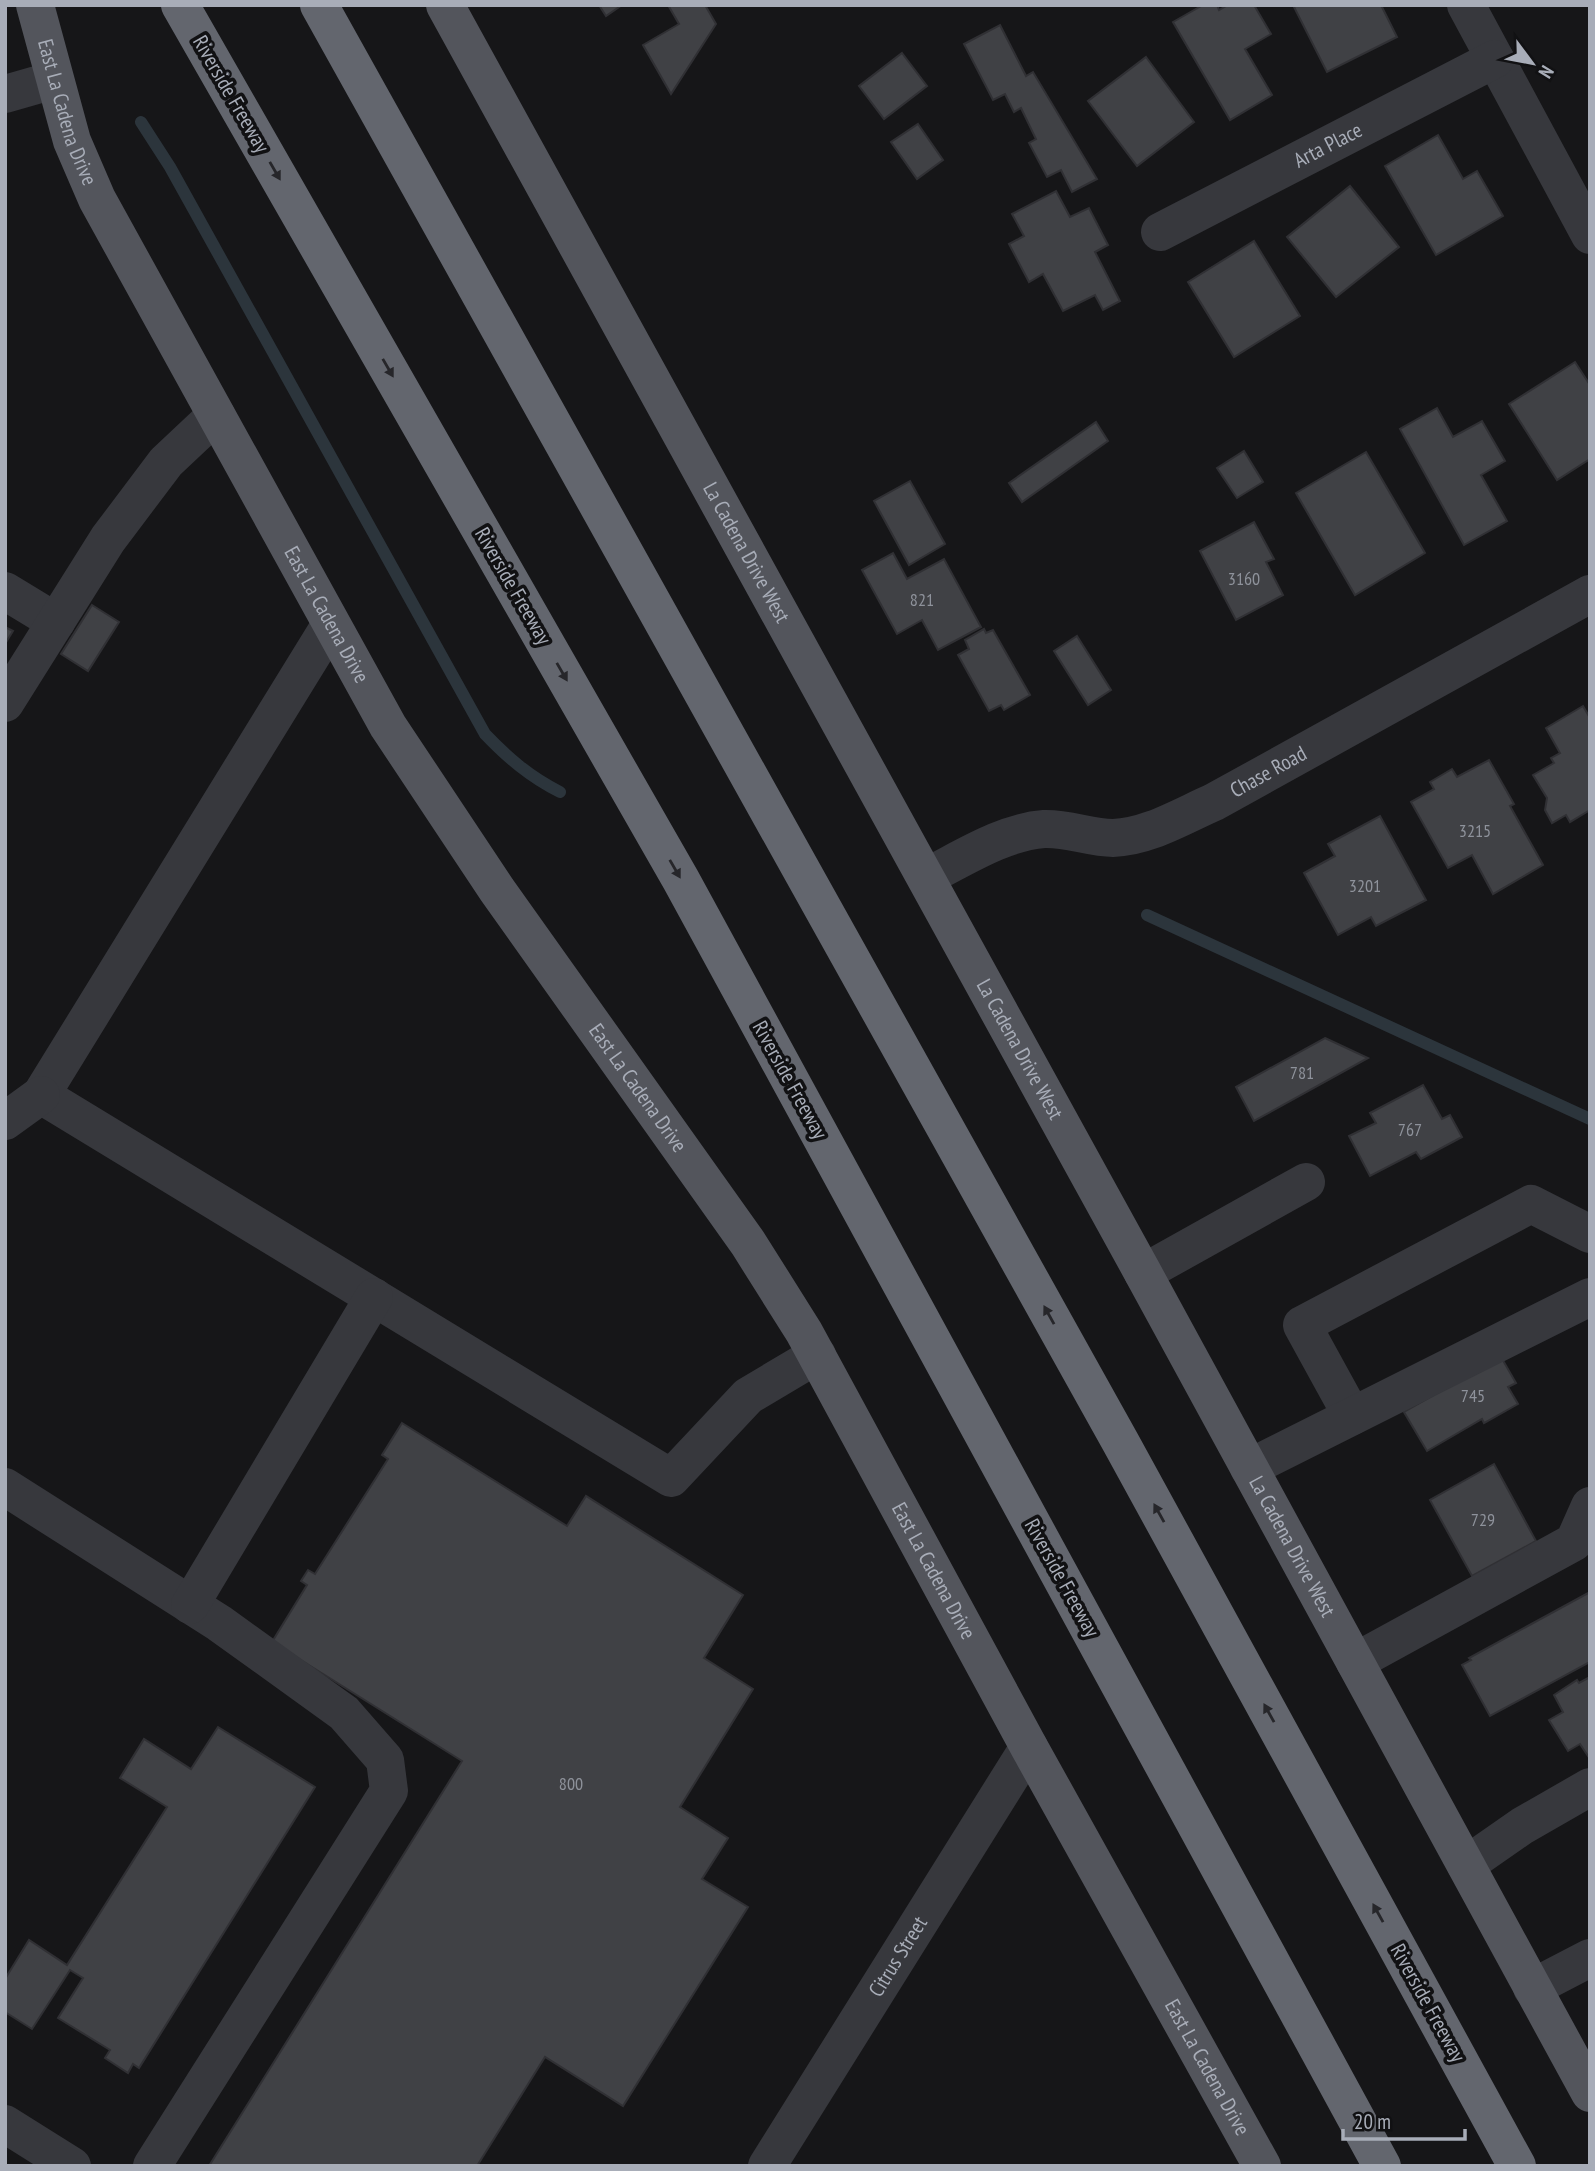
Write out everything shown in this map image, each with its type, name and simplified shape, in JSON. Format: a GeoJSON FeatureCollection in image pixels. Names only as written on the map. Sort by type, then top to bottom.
{"type":"FeatureCollection","features":[{"type":"Feature","properties":{"kind":"highway","name":"Riverside Freeway"},"geometry":{"type":"LineString","coordinates":[[180,5],[681,880],[1382,2166]]}},
{"type":"Feature","properties":{"kind":"highway","name":"Riverside Freeway"},"geometry":{"type":"LineString","coordinates":[[319,5],[1121,1443],[1517,2166]]}},
{"type":"Feature","properties":{"kind":"main road","name":"East La Cadena Drive"},"geometry":{"type":"LineString","coordinates":[[35,5],[72,141],[97,200],[388,726],[497,890],[748,1243],[817,1355],[1029,1747],[1262,2166]]}},
{"type":"Feature","properties":{"kind":"main road","name":"La Cadena Drive West"},"geometry":{"type":"LineString","coordinates":[[445,5],[926,877],[1590,2093]]}},
{"type":"Feature","properties":{"kind":"street"},"geometry":{"type":"LineString","coordinates":[[1466,5],[1590,234]]}},
{"type":"Feature","properties":{"kind":"street","name":"Arta Place"},"geometry":{"type":"LineString","coordinates":[[1160,232],[1495,59]]}},
{"type":"Feature","properties":{"kind":"street"},"geometry":{"type":"LineString","coordinates":[[5,94],[54,80]]}},
{"type":"Feature","properties":{"kind":"street"},"geometry":{"type":"LineString","coordinates":[[5,703],[108,539],[166,462],[216,415]]}},
{"type":"Feature","properties":{"kind":"street"},"geometry":{"type":"LineString","coordinates":[[5,591],[57,622]]}},
{"type":"Feature","properties":{"kind":"street","name":"Chase Road"},"geometry":{"type":"LineString","coordinates":[[926,877],[994,843],[1020,834],[1044,829],[1114,838],[1135,835],[1161,825],[1213,802],[1590,594]]}},
{"type":"Feature","properties":{"kind":"street"},"geometry":{"type":"LineString","coordinates":[[5,1121],[41,1095],[331,624]]}},
{"type":"Feature","properties":{"kind":"street"},"geometry":{"type":"LineString","coordinates":[[41,1095],[671,1478],[748,1396],[817,1355]]}},
{"type":"Feature","properties":{"kind":"street"},"geometry":{"type":"LineString","coordinates":[[1143,1273],[1306,1182]]}},
{"type":"Feature","properties":{"kind":"street"},"geometry":{"type":"LineString","coordinates":[[1352,1416],[1302,1325],[1531,1204],[1590,1234]]}},
{"type":"Feature","properties":{"kind":"street"},"geometry":{"type":"LineString","coordinates":[[190,1605],[374,1297]]}},
{"type":"Feature","properties":{"kind":"street"},"geometry":{"type":"LineString","coordinates":[[1248,1468],[1590,1297]]}},
{"type":"Feature","properties":{"kind":"street"},"geometry":{"type":"LineString","coordinates":[[5,1488],[190,1605],[344,1713],[385,1760],[389,1791],[152,2166]]}},
{"type":"Feature","properties":{"kind":"street"},"geometry":{"type":"LineString","coordinates":[[1355,1662],[1574,1542],[1590,1506]]}},
{"type":"Feature","properties":{"kind":"street","name":"Citrus Street"},"geometry":{"type":"LineString","coordinates":[[767,2166],[1029,1747]]}},
{"type":"Feature","properties":{"kind":"street"},"geometry":{"type":"LineString","coordinates":[[1466,1865],[1522,1826],[1590,1787]]}},
{"type":"Feature","properties":{"kind":"street"},"geometry":{"type":"LineString","coordinates":[[1532,1988],[1590,1958]]}},
{"type":"Feature","properties":{"kind":"street"},"geometry":{"type":"LineString","coordinates":[[5,2124],[72,2166]]}},
{"type":"Feature","properties":{"kind":"building"},"geometry":{"type":"Polygon","coordinates":[[[599,5],[622,5],[606,16],[599,5]]]}},
{"type":"Feature","properties":{"kind":"building"},"geometry":{"type":"Polygon","coordinates":[[[668,5],[705,5],[716,24],[671,94],[643,45],[679,24],[668,5]]]}},
{"type":"Feature","properties":{"kind":"building"},"geometry":{"type":"Polygon","coordinates":[[[1203,5],[1217,5],[1219,10],[1228,5],[1254,5],[1271,34],[1245,49],[1272,95],[1230,120],[1173,22],[1203,5]]]}},
{"type":"Feature","properties":{"kind":"building"},"geometry":{"type":"Polygon","coordinates":[[[1293,5],[1381,5],[1397,37],[1327,72],[1293,5]]]}},
{"type":"Feature","properties":{"kind":"building"},"geometry":{"type":"Polygon","coordinates":[[[1000,25],[1026,76],[1033,72],[1097,179],[1072,192],[1061,170],[1047,177],[1029,143],[1036,139],[1021,108],[1014,112],[1005,94],[993,100],[964,44],[1000,25]]]}},
{"type":"Feature","properties":{"kind":"building"},"geometry":{"type":"Polygon","coordinates":[[[902,53],[927,86],[884,119],[859,86],[902,53]]]}},
{"type":"Feature","properties":{"kind":"building"},"geometry":{"type":"Polygon","coordinates":[[[1146,57],[1194,122],[1137,166],[1088,101],[1146,57]]]}},
{"type":"Feature","properties":{"kind":"building"},"geometry":{"type":"Polygon","coordinates":[[[918,124],[943,160],[917,179],[891,142],[918,124]]]}},
{"type":"Feature","properties":{"kind":"building"},"geometry":{"type":"Polygon","coordinates":[[[1438,135],[1463,179],[1477,171],[1503,216],[1436,255],[1385,166],[1438,135]]]}},
{"type":"Feature","properties":{"kind":"building"},"geometry":{"type":"Polygon","coordinates":[[[1350,186],[1399,247],[1336,297],[1287,237],[1350,186]]]}},
{"type":"Feature","properties":{"kind":"building"},"geometry":{"type":"Polygon","coordinates":[[[1056,191],[1070,217],[1089,208],[1108,245],[1095,252],[1120,301],[1103,310],[1095,295],[1063,311],[1043,274],[1029,282],[1009,244],[1024,236],[1012,214],[1056,191]]]}},
{"type":"Feature","properties":{"kind":"building"},"geometry":{"type":"Polygon","coordinates":[[[1254,241],[1300,316],[1234,357],[1188,282],[1254,241]]]}},
{"type":"Feature","properties":{"kind":"building"},"geometry":{"type":"Polygon","coordinates":[[[1575,362],[1590,385],[1590,459],[1557,480],[1509,404],[1575,362]]]}},
{"type":"Feature","properties":{"kind":"building"},"geometry":{"type":"Polygon","coordinates":[[[1437,408],[1453,437],[1482,421],[1505,461],[1481,475],[1507,521],[1464,545],[1400,429],[1437,408]]]}},
{"type":"Feature","properties":{"kind":"building"},"geometry":{"type":"Polygon","coordinates":[[[1096,422],[1108,441],[1022,502],[1009,483],[1096,422]]]}},
{"type":"Feature","properties":{"kind":"building"},"geometry":{"type":"Polygon","coordinates":[[[1244,451],[1263,482],[1237,498],[1217,468],[1244,451]]]}},
{"type":"Feature","properties":{"kind":"building"},"geometry":{"type":"Polygon","coordinates":[[[1366,452],[1425,553],[1355,595],[1296,493],[1366,452]]]}},
{"type":"Feature","properties":{"kind":"building"},"geometry":{"type":"Polygon","coordinates":[[[910,481],[945,544],[909,565],[874,501],[910,481]]]}},
{"type":"Feature","properties":{"kind":"building"},"geometry":{"type":"Polygon","coordinates":[[[1254,522],[1274,559],[1266,562],[1283,595],[1236,620],[1200,551],[1254,522]]]}},
{"type":"Feature","properties":{"kind":"building"},"geometry":{"type":"Polygon","coordinates":[[[893,553],[907,579],[944,559],[981,627],[938,650],[922,620],[897,634],[862,570],[893,553]]]}},
{"type":"Feature","properties":{"kind":"building"},"geometry":{"type":"Polygon","coordinates":[[[92,605],[119,622],[88,671],[61,654],[92,605]]]}},
{"type":"Feature","properties":{"kind":"building"},"geometry":{"type":"Polygon","coordinates":[[[5,627],[13,631],[5,644],[5,627]]]}},
{"type":"Feature","properties":{"kind":"building"},"geometry":{"type":"Polygon","coordinates":[[[984,629],[986,633],[993,630],[1030,695],[1004,710],[1001,705],[989,711],[958,655],[969,649],[965,640],[984,629]]]}},
{"type":"Feature","properties":{"kind":"building"},"geometry":{"type":"Polygon","coordinates":[[[1077,636],[1111,690],[1088,705],[1054,651],[1077,636]]]}},
{"type":"Feature","properties":{"kind":"building"},"geometry":{"type":"Polygon","coordinates":[[[1583,706],[1590,718],[1590,810],[1570,822],[1566,815],[1552,823],[1545,810],[1547,798],[1533,775],[1554,763],[1551,758],[1560,753],[1546,728],[1583,706]]]}},
{"type":"Feature","properties":{"kind":"building"},"geometry":{"type":"Polygon","coordinates":[[[1489,760],[1514,804],[1510,806],[1543,865],[1493,894],[1472,855],[1448,868],[1411,802],[1434,789],[1430,782],[1452,769],[1457,777],[1489,760]]]}},
{"type":"Feature","properties":{"kind":"building"},"geometry":{"type":"Polygon","coordinates":[[[1380,816],[1426,900],[1376,926],[1371,917],[1338,935],[1304,873],[1335,856],[1328,844],[1380,816]]]}},
{"type":"Feature","properties":{"kind":"building"},"geometry":{"type":"Polygon","coordinates":[[[1325,1038],[1368,1058],[1254,1121],[1236,1087],[1325,1038]]]}},
{"type":"Feature","properties":{"kind":"building"},"geometry":{"type":"Polygon","coordinates":[[[1423,1085],[1442,1119],[1450,1115],[1462,1137],[1421,1159],[1416,1152],[1370,1176],[1349,1136],[1376,1123],[1370,1113],[1423,1085]]]}},
{"type":"Feature","properties":{"kind":"building"},"geometry":{"type":"Polygon","coordinates":[[[1501,1357],[1516,1383],[1508,1387],[1518,1404],[1484,1423],[1482,1419],[1427,1451],[1404,1412],[1501,1357]]]}},
{"type":"Feature","properties":{"kind":"building"},"geometry":{"type":"Polygon","coordinates":[[[402,1423],[567,1526],[586,1496],[743,1595],[704,1658],[753,1689],[680,1807],[728,1838],[702,1879],[748,1907],[623,2106],[545,2057],[477,2166],[209,2166],[462,1761],[272,1642],[307,1585],[301,1581],[308,1570],[315,1574],[388,1459],[382,1455],[402,1423]]]}},
{"type":"Feature","properties":{"kind":"building"},"geometry":{"type":"Polygon","coordinates":[[[1494,1464],[1536,1541],[1472,1576],[1430,1500],[1494,1464]]]}},
{"type":"Feature","properties":{"kind":"building"},"geometry":{"type":"Polygon","coordinates":[[[1590,1592],[1590,1662],[1490,1716],[1462,1665],[1471,1660],[1469,1658],[1590,1592]]]}},
{"type":"Feature","properties":{"kind":"building"},"geometry":{"type":"Polygon","coordinates":[[[1590,1677],[1590,1759],[1580,1744],[1568,1751],[1549,1720],[1563,1712],[1554,1695],[1577,1680],[1579,1683],[1590,1677]]]}},
{"type":"Feature","properties":{"kind":"building"},"geometry":{"type":"Polygon","coordinates":[[[218,1727],[315,1787],[139,2068],[133,2064],[128,2073],[105,2058],[110,2050],[58,2018],[83,1978],[70,1970],[32,2029],[5,2012],[5,1979],[29,1940],[67,1965],[167,1807],[120,1778],[144,1739],[191,1769],[218,1727]]]}},
{"type":"Feature","properties":{"kind":"waterway"},"geometry":{"type":"LineString","coordinates":[[141,122],[170,167],[485,734],[520,766],[560,792]]}},
{"type":"Feature","properties":{"kind":"waterway"},"geometry":{"type":"LineString","coordinates":[[1147,915],[1590,1119]]}}]}
